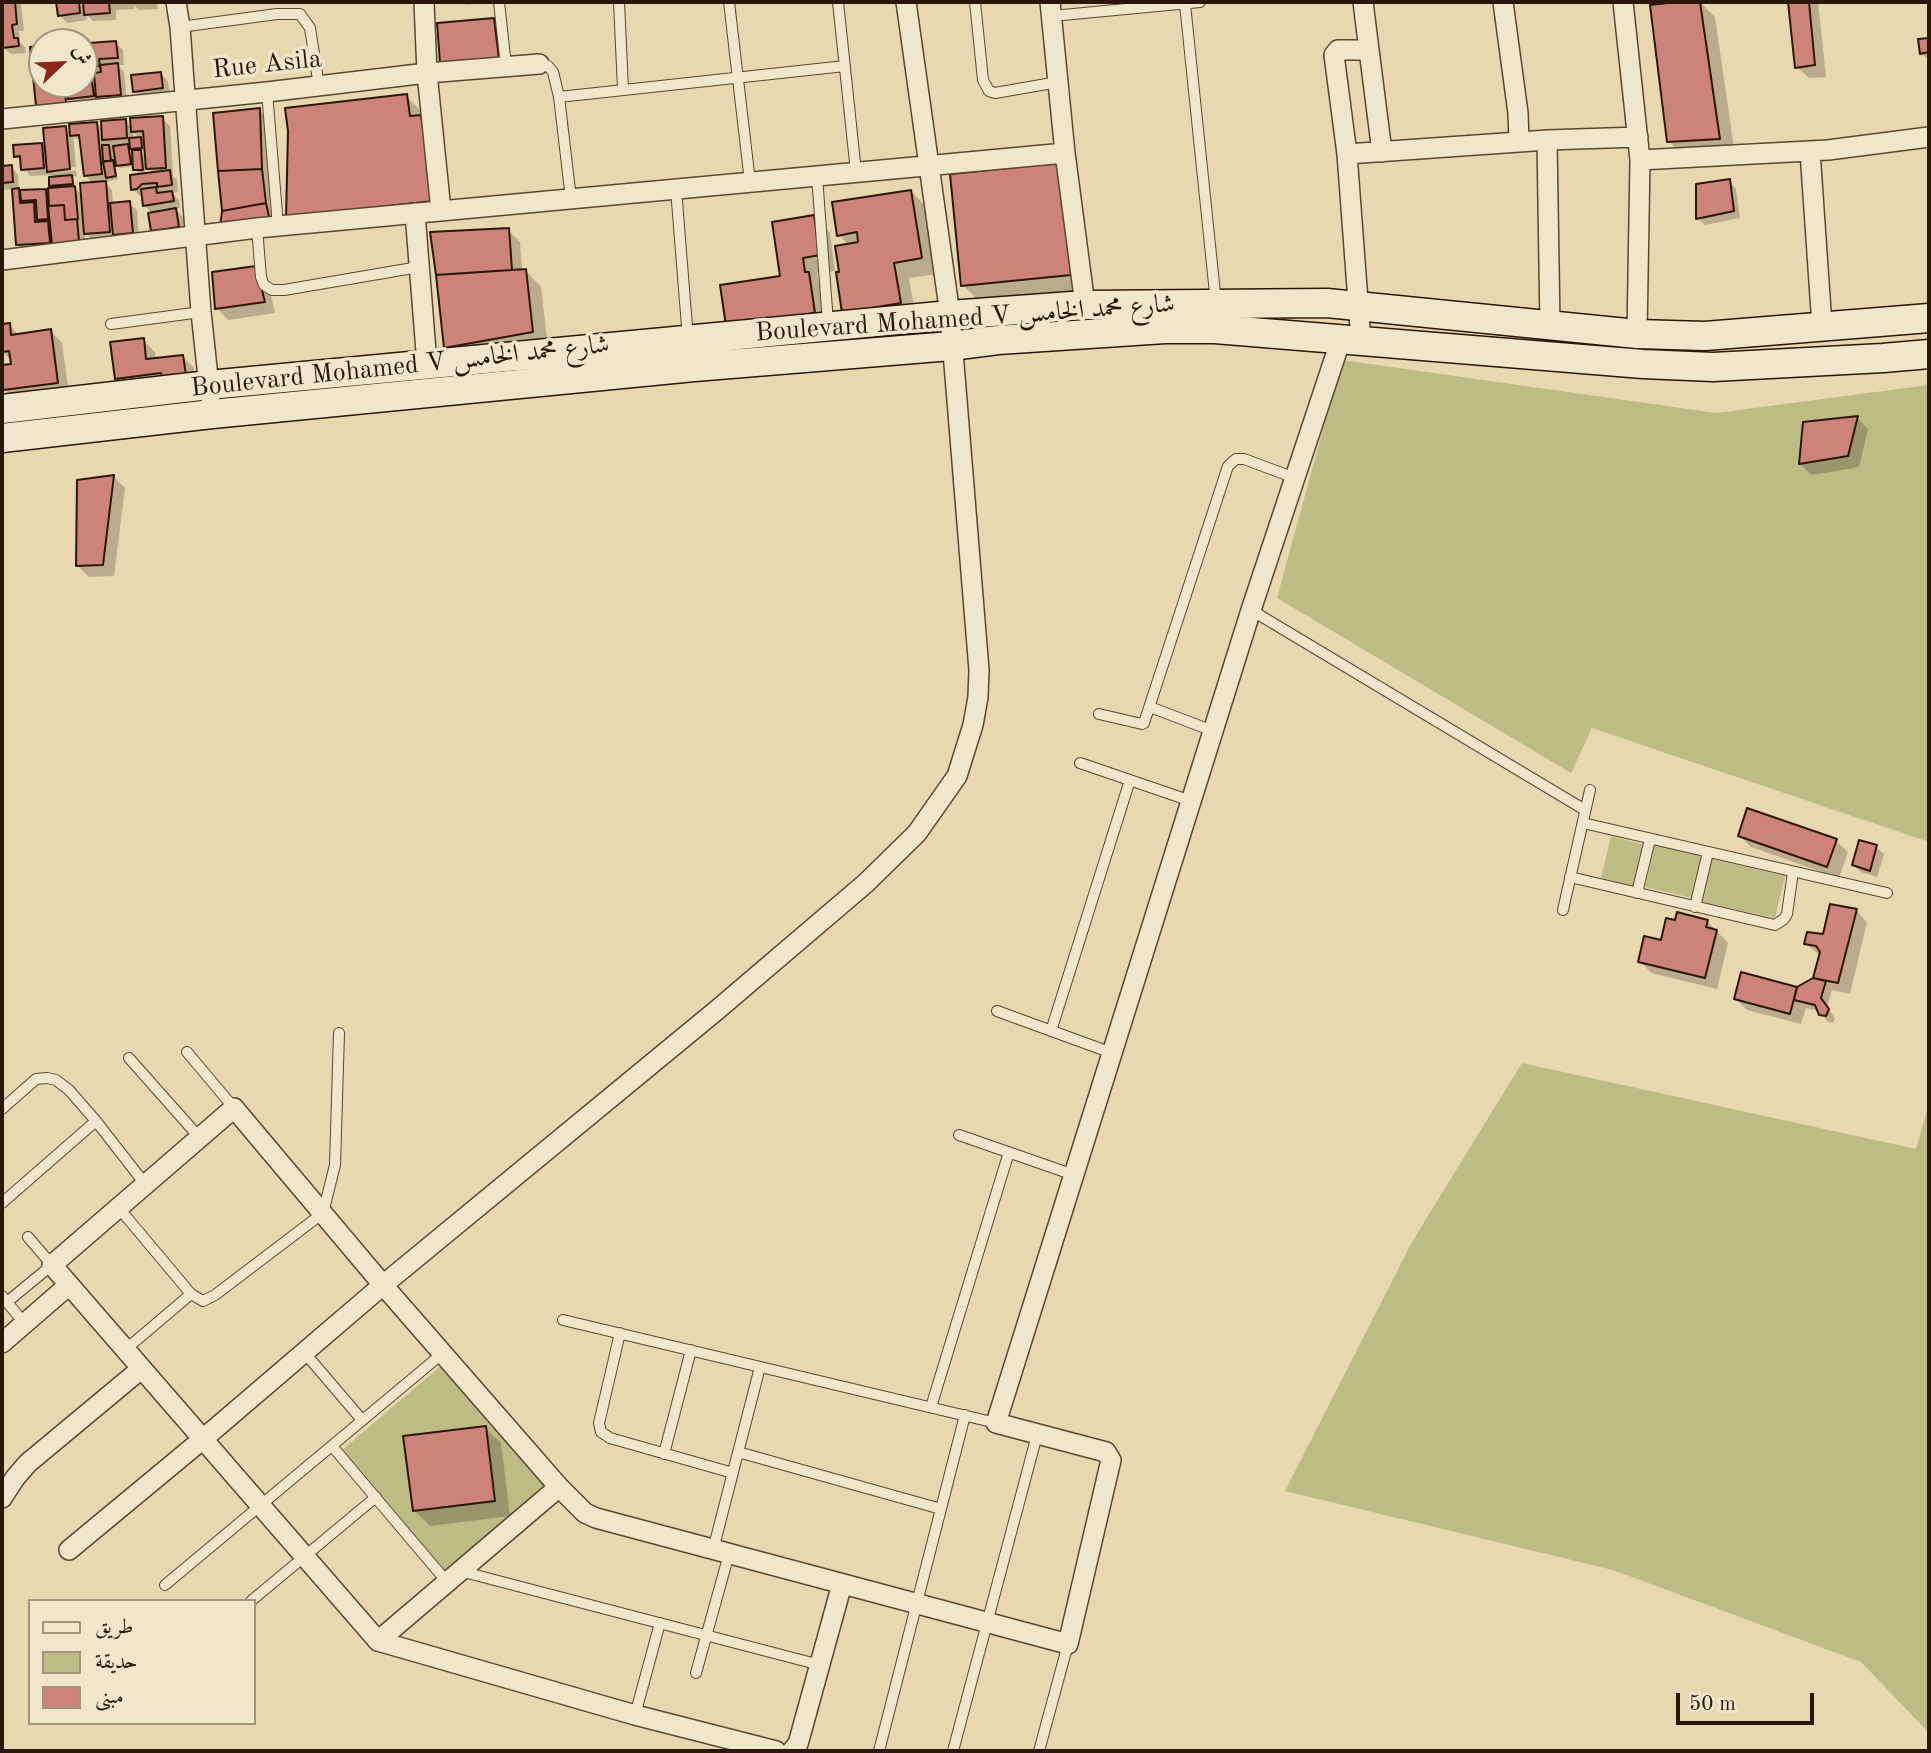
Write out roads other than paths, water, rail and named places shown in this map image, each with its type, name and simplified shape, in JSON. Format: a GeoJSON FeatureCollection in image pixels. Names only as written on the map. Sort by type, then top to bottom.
{"type":"FeatureCollection","features":[{"type":"Feature","properties":{"kind":"street"},"geometry":{"type":"LineString","coordinates":[[176,2],[212,414]]}},
{"type":"Feature","properties":{"kind":"street"},"geometry":{"type":"LineString","coordinates":[[424,2],[427,73],[440,211]]}},
{"type":"Feature","properties":{"kind":"street"},"geometry":{"type":"LineString","coordinates":[[69,1550],[866,883],[917,833],[957,776],[973,726],[979,670],[950,315],[906,2]]}},
{"type":"Feature","properties":{"kind":"street"},"geometry":{"type":"LineString","coordinates":[[1363,2],[1382,152]]}},
{"type":"Feature","properties":{"kind":"street"},"geometry":{"type":"LineString","coordinates":[[1503,2],[1518,113],[1519,142]]}},
{"type":"Feature","properties":{"kind":"street"},"geometry":{"type":"LineString","coordinates":[[1623,2],[1640,160],[1637,334]]}},
{"type":"Feature","properties":{"kind":"street"},"geometry":{"type":"LineString","coordinates":[[1051,9],[1065,153],[1085,305]]}},
{"type":"Feature","properties":{"kind":"street"},"geometry":{"type":"LineString","coordinates":[[776,1751],[635,1715],[378,1641],[52,1265],[234,1108],[383,1285],[575,1505],[596,1518],[1068,1644],[1111,1460],[1106,1452],[996,1423],[1251,610],[1295,478],[1351,340],[1360,307],[1348,154],[1334,55],[1338,50],[1369,50]]}},
{"type":"Feature","properties":{"kind":"street","name":"Rue Asila"},"geometry":{"type":"LineString","coordinates":[[2,119],[427,73],[539,64]]}},
{"type":"Feature","properties":{"kind":"street"},"geometry":{"type":"LineString","coordinates":[[1348,154],[1547,140],[1638,137]]}},
{"type":"Feature","properties":{"kind":"street"},"geometry":{"type":"LineString","coordinates":[[1640,160],[1810,151],[1929,137]]}},
{"type":"Feature","properties":{"kind":"street"},"geometry":{"type":"LineString","coordinates":[[1547,140],[1550,326]]}},
{"type":"Feature","properties":{"kind":"street"},"geometry":{"type":"LineString","coordinates":[[1810,151],[1822,327]]}},
{"type":"Feature","properties":{"kind":"street"},"geometry":{"type":"LineString","coordinates":[[2,260],[257,228],[1065,153]]}},
{"type":"Feature","properties":{"kind":"street"},"geometry":{"type":"LineString","coordinates":[[415,213],[427,364]]}},
{"type":"Feature","properties":{"kind":"street","name":"Boulevard Mohamed V شارع محمد الخامس"},"geometry":{"type":"LineString","coordinates":[[2,409],[427,364],[1085,305],[1327,303],[1637,334],[1705,336],[1929,318]]}},
{"type":"Feature","properties":{"kind":"street","name":"Boulevard Mohamed V شارع محمد الخامس"},"geometry":{"type":"LineString","coordinates":[[2,438],[212,414],[694,367],[998,340],[1166,329],[1351,340],[1643,365],[1713,367],[1929,354]]}},
{"type":"Feature","properties":{"kind":"street"},"geometry":{"type":"LineString","coordinates":[[2,1343],[69,1285]]}},
{"type":"Feature","properties":{"kind":"street"},"geometry":{"type":"LineString","coordinates":[[2,1499],[28,1463],[141,1369]]}},
{"type":"Feature","properties":{"kind":"street"},"geometry":{"type":"LineString","coordinates":[[378,1641],[559,1487]]}},
{"type":"Feature","properties":{"kind":"street"},"geometry":{"type":"LineString","coordinates":[[792,1751],[798,1744],[842,1584]]}},
{"type":"Feature","properties":{"kind":"lane"},"geometry":{"type":"LineString","coordinates":[[499,2],[506,66]]}},
{"type":"Feature","properties":{"kind":"lane"},"geometry":{"type":"LineString","coordinates":[[619,2],[623,89]]}},
{"type":"Feature","properties":{"kind":"lane"},"geometry":{"type":"LineString","coordinates":[[729,2],[750,182]]}},
{"type":"Feature","properties":{"kind":"lane"},"geometry":{"type":"LineString","coordinates":[[838,2],[856,172]]}},
{"type":"Feature","properties":{"kind":"lane"},"geometry":{"type":"LineString","coordinates":[[975,2],[983,80],[989,91],[995,93],[1058,82]]}},
{"type":"Feature","properties":{"kind":"lane"},"geometry":{"type":"LineString","coordinates":[[1051,9],[1200,2]]}},
{"type":"Feature","properties":{"kind":"lane"},"geometry":{"type":"LineString","coordinates":[[1185,4],[1216,303]]}},
{"type":"Feature","properties":{"kind":"lane"},"geometry":{"type":"LineString","coordinates":[[180,27],[277,14],[300,14],[310,28],[318,86]]}},
{"type":"Feature","properties":{"kind":"lane"},"geometry":{"type":"LineString","coordinates":[[539,64],[548,66],[553,72],[559,97],[571,199]]}},
{"type":"Feature","properties":{"kind":"lane"},"geometry":{"type":"LineString","coordinates":[[559,97],[845,66]]}},
{"type":"Feature","properties":{"kind":"lane"},"geometry":{"type":"LineString","coordinates":[[267,92],[278,226]]}},
{"type":"Feature","properties":{"kind":"lane"},"geometry":{"type":"LineString","coordinates":[[817,176],[828,327]]}},
{"type":"Feature","properties":{"kind":"lane"},"geometry":{"type":"LineString","coordinates":[[676,189],[688,339]]}},
{"type":"Feature","properties":{"kind":"lane"},"geometry":{"type":"LineString","coordinates":[[257,228],[261,277],[264,285],[271,290],[419,267]]}},
{"type":"Feature","properties":{"kind":"lane"},"geometry":{"type":"LineString","coordinates":[[111,324],[201,312]]}},
{"type":"Feature","properties":{"kind":"lane"},"geometry":{"type":"LineString","coordinates":[[1100,714],[1143,724],[1228,466],[1236,459],[1244,459],[1295,478]]}},
{"type":"Feature","properties":{"kind":"lane"},"geometry":{"type":"LineString","coordinates":[[1251,610],[1585,810]]}},
{"type":"Feature","properties":{"kind":"lane"},"geometry":{"type":"LineString","coordinates":[[1150,707],[1213,731]]}},
{"type":"Feature","properties":{"kind":"lane"},"geometry":{"type":"LineString","coordinates":[[1080,762],[1191,801]]}},
{"type":"Feature","properties":{"kind":"lane"},"geometry":{"type":"LineString","coordinates":[[1051,1031],[1130,780]]}},
{"type":"Feature","properties":{"kind":"lane"},"geometry":{"type":"LineString","coordinates":[[1563,910],[1590,790]]}},
{"type":"Feature","properties":{"kind":"lane"},"geometry":{"type":"LineString","coordinates":[[1583,822],[1887,893]]}},
{"type":"Feature","properties":{"kind":"lane"},"geometry":{"type":"LineString","coordinates":[[1637,893],[1650,839]]}},
{"type":"Feature","properties":{"kind":"lane"},"geometry":{"type":"LineString","coordinates":[[1695,906],[1707,852]]}},
{"type":"Feature","properties":{"kind":"lane"},"geometry":{"type":"LineString","coordinates":[[1570,877],[1775,925],[1787,914],[1793,872]]}},
{"type":"Feature","properties":{"kind":"lane"},"geometry":{"type":"LineString","coordinates":[[997,1011],[1112,1054]]}},
{"type":"Feature","properties":{"kind":"lane"},"geometry":{"type":"LineString","coordinates":[[118,1207],[191,1294],[203,1301],[208,1300],[323,1213],[335,1165],[339,1033]]}},
{"type":"Feature","properties":{"kind":"lane"},"geometry":{"type":"LineString","coordinates":[[187,1052],[234,1108]]}},
{"type":"Feature","properties":{"kind":"lane"},"geometry":{"type":"LineString","coordinates":[[129,1058],[199,1138]]}},
{"type":"Feature","properties":{"kind":"lane"},"geometry":{"type":"LineString","coordinates":[[2,1109],[37,1079],[56,1080],[69,1090],[96,1121],[145,1184]]}},
{"type":"Feature","properties":{"kind":"lane"},"geometry":{"type":"LineString","coordinates":[[2,1203],[96,1121]]}},
{"type":"Feature","properties":{"kind":"lane"},"geometry":{"type":"LineString","coordinates":[[959,1135],[1074,1175]]}},
{"type":"Feature","properties":{"kind":"lane"},"geometry":{"type":"LineString","coordinates":[[931,1407],[1009,1152]]}},
{"type":"Feature","properties":{"kind":"lane"},"geometry":{"type":"LineString","coordinates":[[24,1323],[4,1299],[52,1265],[28,1237]]}},
{"type":"Feature","properties":{"kind":"lane"},"geometry":{"type":"LineString","coordinates":[[125,1350],[191,1294]]}},
{"type":"Feature","properties":{"kind":"lane"},"geometry":{"type":"LineString","coordinates":[[563,1320],[996,1423]]}},
{"type":"Feature","properties":{"kind":"lane"},"geometry":{"type":"LineString","coordinates":[[620,1333],[598,1427],[610,1438],[733,1473]]}},
{"type":"Feature","properties":{"kind":"lane"},"geometry":{"type":"LineString","coordinates":[[664,1454],[691,1350]]}},
{"type":"Feature","properties":{"kind":"lane"},"geometry":{"type":"LineString","coordinates":[[304,1352],[362,1420]]}},
{"type":"Feature","properties":{"kind":"lane"},"geometry":{"type":"LineString","coordinates":[[165,1585],[443,1353]]}},
{"type":"Feature","properties":{"kind":"lane"},"geometry":{"type":"LineString","coordinates":[[696,1673],[707,1634],[733,1473],[760,1367]]}},
{"type":"Feature","properties":{"kind":"lane"},"geometry":{"type":"LineString","coordinates":[[879,1751],[965,1415]]}},
{"type":"Feature","properties":{"kind":"lane"},"geometry":{"type":"LineString","coordinates":[[953,1751],[1037,1435]]}},
{"type":"Feature","properties":{"kind":"lane"},"geometry":{"type":"LineString","coordinates":[[332,1446],[376,1497],[454,1577],[707,1634],[820,1665]]}},
{"type":"Feature","properties":{"kind":"lane"},"geometry":{"type":"LineString","coordinates":[[738,1452],[941,1509]]}},
{"type":"Feature","properties":{"kind":"lane"},"geometry":{"type":"LineString","coordinates":[[253,1599],[376,1497]]}},
{"type":"Feature","properties":{"kind":"lane"},"geometry":{"type":"LineString","coordinates":[[635,1715],[660,1623]]}},
{"type":"Feature","properties":{"kind":"lane"},"geometry":{"type":"LineString","coordinates":[[1039,1751],[1068,1644]]}}]}
